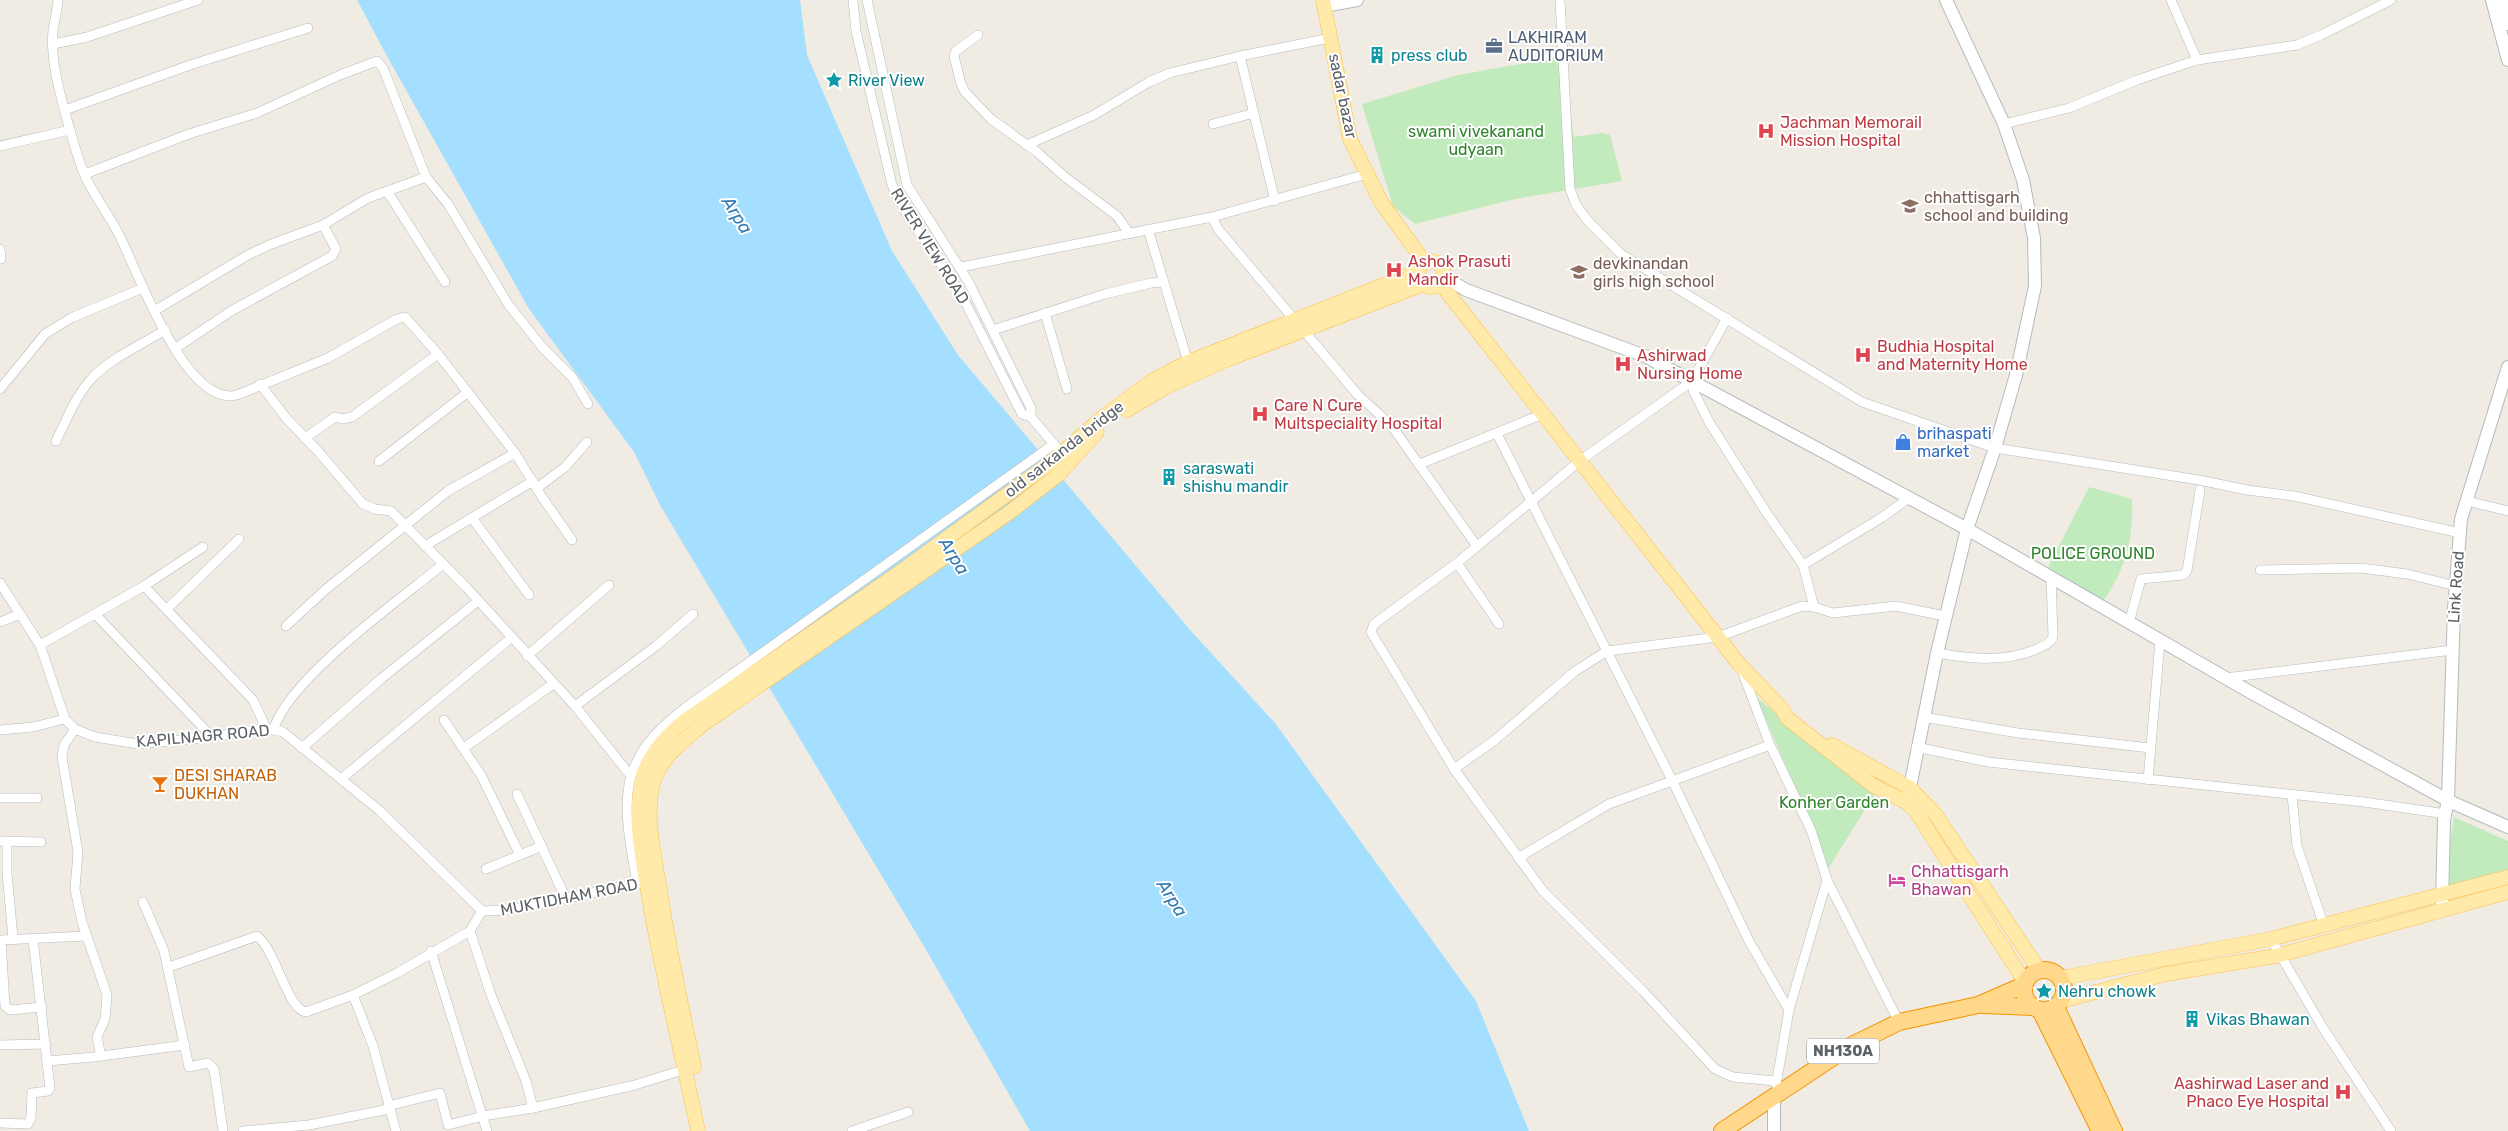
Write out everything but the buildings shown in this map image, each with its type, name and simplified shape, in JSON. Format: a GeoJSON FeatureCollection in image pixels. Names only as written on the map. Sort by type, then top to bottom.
{"type":"FeatureCollection","features":[{"type":"Feature","properties":{"kind":"highway"},"geometry":{"type":"LineString","coordinates":[[2039,970],[2047,970],[2061,978],[2064,994],[2047,1007]]}},
{"type":"Feature","properties":{"kind":"highway","name":"NH130A"},"geometry":{"type":"LineString","coordinates":[[1722,1131],[1850,1046],[1899,1022],[1978,1005],[2024,984],[2030,974],[2039,970]]}},
{"type":"Feature","properties":{"kind":"highway"},"geometry":{"type":"LineString","coordinates":[[2024,984],[2024,995],[2047,1007],[2114,1131]]}},
{"type":"Feature","properties":{"kind":"highway","name":"NH130A"},"geometry":{"type":"LineString","coordinates":[[1978,1005],[2047,1007]]}},
{"type":"Feature","properties":{"kind":"highway"},"geometry":{"type":"LineString","coordinates":[[2047,1007],[2100,1131]]}},
{"type":"Feature","properties":{"kind":"main road","name":"sadar bazar"},"geometry":{"type":"LineString","coordinates":[[1324,3],[1350,139],[1381,202],[1423,273]]}},
{"type":"Feature","properties":{"kind":"main road"},"geometry":{"type":"LineString","coordinates":[[1423,273],[1429,261],[1439,263],[1442,267],[1442,280],[1543,414],[1581,460],[1739,664],[1783,710],[1787,718],[1844,765],[1874,786],[1906,802],[1915,810],[1937,841],[2024,984]]}},
{"type":"Feature","properties":{"kind":"main road","name":"old sarkanda bridge"},"geometry":{"type":"LineString","coordinates":[[690,1068],[666,992],[639,829],[638,798],[644,774],[657,750],[668,735],[741,689],[902,570],[1055,468],[1058,449],[1152,381],[1188,362],[1300,326],[1423,273],[1434,286],[1442,280]]}},
{"type":"Feature","properties":{"kind":"main road"},"geometry":{"type":"LineString","coordinates":[[1055,468],[1096,433],[1137,403],[1300,326]]}},
{"type":"Feature","properties":{"kind":"main road"},"geometry":{"type":"LineString","coordinates":[[1783,710],[1789,711],[1840,751],[1910,788],[1935,814],[2039,970]]}},
{"type":"Feature","properties":{"kind":"main road"},"geometry":{"type":"LineString","coordinates":[[2061,978],[2324,926],[2508,878]]}},
{"type":"Feature","properties":{"kind":"main road"},"geometry":{"type":"LineString","coordinates":[[2047,1007],[2166,974],[2279,955],[2508,892]]}},
{"type":"Feature","properties":{"kind":"main road"},"geometry":{"type":"LineString","coordinates":[[690,1068],[698,1131]]}},
{"type":"Feature","properties":{"kind":"main road"},"geometry":{"type":"LineString","coordinates":[[690,1068],[707,1131]]}},
{"type":"Feature","properties":{"kind":"street"},"geometry":{"type":"LineString","coordinates":[[58,0],[54,44],[57,72],[70,130],[85,174],[117,229],[154,311],[196,378],[211,391],[221,396],[237,395],[260,384],[328,358],[401,317],[410,321],[438,354],[515,452],[572,540]]}},
{"type":"Feature","properties":{"kind":"street","name":"RIVER VIEW ROAD"},"geometry":{"type":"LineString","coordinates":[[853,0],[856,30],[872,107],[886,167],[897,198],[954,282],[1022,414],[1030,416],[1058,449]]}},
{"type":"Feature","properties":{"kind":"street","name":"RIVER VIEW ROAD"},"geometry":{"type":"LineString","coordinates":[[867,0],[907,185],[961,267],[1031,408],[1030,416]]}},
{"type":"Feature","properties":{"kind":"street"},"geometry":{"type":"LineString","coordinates":[[1324,3],[1357,0]]}},
{"type":"Feature","properties":{"kind":"street"},"geometry":{"type":"LineString","coordinates":[[1560,0],[1569,183],[1573,200],[1593,228],[1621,254],[1862,402],[1995,448],[2199,480],[2247,490],[2294,496],[2460,533]]}},
{"type":"Feature","properties":{"kind":"street"},"geometry":{"type":"LineString","coordinates":[[1906,802],[1945,616],[1967,529],[1995,448],[2016,375],[2035,286],[2034,238],[2023,180],[2004,124],[1946,0]]}},
{"type":"Feature","properties":{"kind":"street"},"geometry":{"type":"LineString","coordinates":[[2170,0],[2197,60]]}},
{"type":"Feature","properties":{"kind":"street"},"geometry":{"type":"LineString","coordinates":[[2004,124],[2069,108],[2136,80],[2197,60],[2297,45],[2321,36],[2391,0]]}},
{"type":"Feature","properties":{"kind":"street"},"geometry":{"type":"LineString","coordinates":[[2492,0],[2508,60]]}},
{"type":"Feature","properties":{"kind":"street"},"geometry":{"type":"LineString","coordinates":[[2502,0],[2508,24]]}},
{"type":"Feature","properties":{"kind":"street"},"geometry":{"type":"LineString","coordinates":[[54,44],[88,37],[195,1]]}},
{"type":"Feature","properties":{"kind":"street"},"geometry":{"type":"LineString","coordinates":[[65,110],[190,65],[308,28]]}},
{"type":"Feature","properties":{"kind":"street"},"geometry":{"type":"LineString","coordinates":[[978,35],[956,51],[954,56],[965,92],[991,119],[1117,216],[1129,233]]}},
{"type":"Feature","properties":{"kind":"street"},"geometry":{"type":"LineString","coordinates":[[1027,145],[1094,115],[1157,78],[1240,56],[1330,38]]}},
{"type":"Feature","properties":{"kind":"street"},"geometry":{"type":"LineString","coordinates":[[1240,56],[1275,201]]}},
{"type":"Feature","properties":{"kind":"street"},"geometry":{"type":"LineString","coordinates":[[85,174],[180,137],[257,112],[340,75],[377,61],[383,68],[426,177],[448,204],[508,304],[542,346],[572,377],[588,404]]}},
{"type":"Feature","properties":{"kind":"street"},"geometry":{"type":"LineString","coordinates":[[1213,124],[1254,113]]}},
{"type":"Feature","properties":{"kind":"street"},"geometry":{"type":"LineString","coordinates":[[0,146],[70,130]]}},
{"type":"Feature","properties":{"kind":"street"},"geometry":{"type":"LineString","coordinates":[[961,267],[1212,217],[1368,174]]}},
{"type":"Feature","properties":{"kind":"street"},"geometry":{"type":"LineString","coordinates":[[154,311],[248,255],[323,225],[368,198],[426,177]]}},
{"type":"Feature","properties":{"kind":"street"},"geometry":{"type":"LineString","coordinates":[[386,191],[444,282]]}},
{"type":"Feature","properties":{"kind":"street"},"geometry":{"type":"LineString","coordinates":[[1212,217],[1218,229],[1358,395],[1391,425],[1476,545]]}},
{"type":"Feature","properties":{"kind":"street"},"geometry":{"type":"LineString","coordinates":[[176,348],[231,311],[332,256],[336,249],[323,225]]}},
{"type":"Feature","properties":{"kind":"street"},"geometry":{"type":"LineString","coordinates":[[1148,229],[1188,362]]}},
{"type":"Feature","properties":{"kind":"street"},"geometry":{"type":"LineString","coordinates":[[0,249],[1,260]]}},
{"type":"Feature","properties":{"kind":"street"},"geometry":{"type":"LineString","coordinates":[[1442,280],[1645,356],[1967,529],[2224,678],[2448,800],[2508,827]]}},
{"type":"Feature","properties":{"kind":"street"},"geometry":{"type":"LineString","coordinates":[[993,330],[1105,294],[1163,282]]}},
{"type":"Feature","properties":{"kind":"street"},"geometry":{"type":"LineString","coordinates":[[0,389],[36,343],[56,327],[143,288]]}},
{"type":"Feature","properties":{"kind":"street"},"geometry":{"type":"LineString","coordinates":[[1045,313],[1067,389]]}},
{"type":"Feature","properties":{"kind":"street"},"geometry":{"type":"LineString","coordinates":[[1727,318],[1692,381],[1581,460],[1476,545],[1457,563],[1374,624],[1371,632],[1454,769],[1543,891],[1644,992],[1707,1061],[1733,1077],[1776,1081]]}},
{"type":"Feature","properties":{"kind":"street"},"geometry":{"type":"LineString","coordinates":[[56,441],[79,396],[93,378],[108,364],[165,330]]}},
{"type":"Feature","properties":{"kind":"street"},"geometry":{"type":"LineString","coordinates":[[305,438],[335,417],[347,419],[352,417],[438,354]]}},
{"type":"Feature","properties":{"kind":"street","name":"Link Road"},"geometry":{"type":"LineString","coordinates":[[2447,910],[2445,895],[2446,814],[2456,586],[2461,519],[2508,367]]}},
{"type":"Feature","properties":{"kind":"street"},"geometry":{"type":"LineString","coordinates":[[1692,381],[1694,390],[1709,422],[1766,512],[1803,565],[1814,607]]}},
{"type":"Feature","properties":{"kind":"street"},"geometry":{"type":"LineString","coordinates":[[260,384],[286,419],[363,504],[375,509],[391,511],[478,601],[575,706],[630,775]]}},
{"type":"Feature","properties":{"kind":"street"},"geometry":{"type":"LineString","coordinates":[[378,460],[468,392]]}},
{"type":"Feature","properties":{"kind":"street"},"geometry":{"type":"LineString","coordinates":[[1420,464],[1543,414]]}},
{"type":"Feature","properties":{"kind":"street"},"geometry":{"type":"LineString","coordinates":[[1497,434],[1672,780],[1749,941],[1789,1010]]}},
{"type":"Feature","properties":{"kind":"street"},"geometry":{"type":"LineString","coordinates":[[424,546],[565,467],[588,442]]}},
{"type":"Feature","properties":{"kind":"street"},"geometry":{"type":"LineString","coordinates":[[647,881],[626,816],[630,775],[654,736],[672,718],[1058,449]]}},
{"type":"Feature","properties":{"kind":"street"},"geometry":{"type":"LineString","coordinates":[[286,626],[331,585],[448,491],[515,452]]}},
{"type":"Feature","properties":{"kind":"street"},"geometry":{"type":"LineString","coordinates":[[2129,623],[2141,579],[2183,575],[2187,571],[2200,490]]}},
{"type":"Feature","properties":{"kind":"street"},"geometry":{"type":"LineString","coordinates":[[1803,565],[1881,518],[1909,498]]}},
{"type":"Feature","properties":{"kind":"street"},"geometry":{"type":"LineString","coordinates":[[2467,501],[2508,511]]}},
{"type":"Feature","properties":{"kind":"street"},"geometry":{"type":"LineString","coordinates":[[472,518],[529,595]]}},
{"type":"Feature","properties":{"kind":"street"},"geometry":{"type":"LineString","coordinates":[[168,609],[239,539]]}},
{"type":"Feature","properties":{"kind":"street"},"geometry":{"type":"LineString","coordinates":[[40,645],[144,586],[203,547]]}},
{"type":"Feature","properties":{"kind":"street"},"geometry":{"type":"LineString","coordinates":[[1457,563],[1499,624]]}},
{"type":"Feature","properties":{"kind":"street"},"geometry":{"type":"LineString","coordinates":[[144,586],[253,700],[270,728],[289,702],[331,657],[442,565]]}},
{"type":"Feature","properties":{"kind":"street"},"geometry":{"type":"LineString","coordinates":[[2260,570],[2360,568],[2407,574],[2456,586]]}},
{"type":"Feature","properties":{"kind":"street"},"geometry":{"type":"LineString","coordinates":[[1937,652],[1966,658],[1991,659],[2028,652],[2048,643],[2053,636],[2051,577]]}},
{"type":"Feature","properties":{"kind":"street","name":"KAPILNAGR ROAD"},"geometry":{"type":"LineString","coordinates":[[0,583],[40,645],[65,719],[75,729],[95,737],[138,744],[212,738],[270,728],[284,732],[379,810],[486,911]]}},
{"type":"Feature","properties":{"kind":"street"},"geometry":{"type":"LineString","coordinates":[[527,656],[609,585]]}},
{"type":"Feature","properties":{"kind":"street"},"geometry":{"type":"LineString","coordinates":[[302,748],[382,678],[478,601]]}},
{"type":"Feature","properties":{"kind":"street"},"geometry":{"type":"LineString","coordinates":[[1454,769],[1495,740],[1574,672],[1607,651],[1718,637],[1796,608],[1814,607],[1833,613],[1896,606],[1945,616]]}},
{"type":"Feature","properties":{"kind":"street"},"geometry":{"type":"LineString","coordinates":[[0,622],[20,614]]}},
{"type":"Feature","properties":{"kind":"street"},"geometry":{"type":"LineString","coordinates":[[96,614],[212,738]]}},
{"type":"Feature","properties":{"kind":"street"},"geometry":{"type":"LineString","coordinates":[[575,706],[656,646],[693,614]]}},
{"type":"Feature","properties":{"kind":"street"},"geometry":{"type":"LineString","coordinates":[[341,779],[511,638]]}},
{"type":"Feature","properties":{"kind":"street"},"geometry":{"type":"LineString","coordinates":[[2148,780],[2160,641]]}},
{"type":"Feature","properties":{"kind":"street"},"geometry":{"type":"LineString","coordinates":[[2224,678],[2453,650]]}},
{"type":"Feature","properties":{"kind":"street"},"geometry":{"type":"LineString","coordinates":[[1739,664],[1770,745],[1811,830],[1827,880],[1899,1022]]}},
{"type":"Feature","properties":{"kind":"street"},"geometry":{"type":"LineString","coordinates":[[464,748],[553,684]]}},
{"type":"Feature","properties":{"kind":"street"},"geometry":{"type":"LineString","coordinates":[[1923,717],[2018,733],[2150,748]]}},
{"type":"Feature","properties":{"kind":"street"},"geometry":{"type":"LineString","coordinates":[[0,730],[33,727],[65,719]]}},
{"type":"Feature","properties":{"kind":"street"},"geometry":{"type":"LineString","coordinates":[[444,720],[481,774],[520,855]]}},
{"type":"Feature","properties":{"kind":"street"},"geometry":{"type":"LineString","coordinates":[[75,729],[64,745],[62,757],[78,852],[75,889],[87,936],[107,995],[105,1019],[97,1037],[101,1056]]}},
{"type":"Feature","properties":{"kind":"street"},"geometry":{"type":"LineString","coordinates":[[1518,858],[1609,804],[1770,745]]}},
{"type":"Feature","properties":{"kind":"street"},"geometry":{"type":"LineString","coordinates":[[1916,747],[1988,762],[2364,802],[2446,814]]}},
{"type":"Feature","properties":{"kind":"street"},"geometry":{"type":"LineString","coordinates":[[517,794],[566,899]]}},
{"type":"Feature","properties":{"kind":"street"},"geometry":{"type":"LineString","coordinates":[[2292,795],[2297,846],[2324,926]]}},
{"type":"Feature","properties":{"kind":"street"},"geometry":{"type":"LineString","coordinates":[[0,798],[37,798]]}},
{"type":"Feature","properties":{"kind":"street"},"geometry":{"type":"LineString","coordinates":[[13,938],[4,841],[41,842]]}},
{"type":"Feature","properties":{"kind":"street"},"geometry":{"type":"LineString","coordinates":[[486,869],[542,846]]}},
{"type":"Feature","properties":{"kind":"street"},"geometry":{"type":"LineString","coordinates":[[1774,1131],[1774,1097],[1789,1010],[1827,880]]}},
{"type":"Feature","properties":{"kind":"street","name":"MUKTIDHAM ROAD"},"geometry":{"type":"LineString","coordinates":[[486,911],[566,899],[647,881]]}},
{"type":"Feature","properties":{"kind":"street"},"geometry":{"type":"LineString","coordinates":[[143,902],[154,925],[168,967],[189,1067],[208,1063],[214,1069],[222,1131]]}},
{"type":"Feature","properties":{"kind":"street"},"geometry":{"type":"LineString","coordinates":[[168,967],[256,936],[261,939],[276,963],[296,1007],[300,1011],[306,1012],[353,995],[397,973],[431,951],[470,931],[486,911]]}},
{"type":"Feature","properties":{"kind":"street"},"geometry":{"type":"LineString","coordinates":[[470,931],[491,995],[526,1081],[533,1108]]}},
{"type":"Feature","properties":{"kind":"street"},"geometry":{"type":"LineString","coordinates":[[42,1007],[10,1010],[5,1006],[1,942],[4,938],[33,939],[87,936]]}},
{"type":"Feature","properties":{"kind":"street"},"geometry":{"type":"LineString","coordinates":[[2270,938],[2323,1028],[2391,1131]]}},
{"type":"Feature","properties":{"kind":"street"},"geometry":{"type":"LineString","coordinates":[[0,1123],[26,1124],[30,1122],[32,1093],[48,1091],[50,1088],[33,939]]}},
{"type":"Feature","properties":{"kind":"street"},"geometry":{"type":"LineString","coordinates":[[431,951],[487,1131]]}},
{"type":"Feature","properties":{"kind":"street"},"geometry":{"type":"LineString","coordinates":[[353,995],[373,1046],[396,1131]]}},
{"type":"Feature","properties":{"kind":"street"},"geometry":{"type":"LineString","coordinates":[[0,1045],[46,1044]]}},
{"type":"Feature","properties":{"kind":"street"},"geometry":{"type":"LineString","coordinates":[[47,1061],[184,1045]]}},
{"type":"Feature","properties":{"kind":"street"},"geometry":{"type":"LineString","coordinates":[[243,1131],[309,1125],[440,1093],[448,1128],[483,1116],[533,1108],[635,1085],[690,1068]]}},
{"type":"Feature","properties":{"kind":"street"},"geometry":{"type":"LineString","coordinates":[[852,1131],[908,1112]]}},
{"type":"Feature","properties":{"kind":"green space","name":"swami vivekanand udyaan"},"geometry":{"type":"Polygon","coordinates":[[[1561,57],[1574,137],[1602,133],[1610,135],[1622,181],[1515,199],[1415,224],[1393,206],[1362,104],[1458,75],[1561,57]]]}},
{"type":"Feature","properties":{"kind":"green space","name":"POLICE GROUND"},"geometry":{"type":"Polygon","coordinates":[[[2089,487],[2132,499],[2130,540],[2127,552],[2118,575],[2104,600],[2047,570],[2089,487]]]}},
{"type":"Feature","properties":{"kind":"green space","name":"Konher Garden"},"geometry":{"type":"Polygon","coordinates":[[[1756,697],[1874,795],[1828,869],[1802,802],[1756,697]]]}},
{"type":"Feature","properties":{"kind":"green space"},"geometry":{"type":"Polygon","coordinates":[[[2454,817],[2508,841],[2508,870],[2443,888],[2454,817]]]}},
{"type":"Feature","properties":{"kind":"water","name":"Arpa"},"geometry":{"type":"Polygon","coordinates":[[[357,0],[800,0],[807,55],[892,251],[958,355],[1191,631],[1275,723],[1476,1001],[1529,1131],[1030,1131],[925,948],[660,505],[634,452],[529,309],[357,0]]]}},
{"type":"Feature","properties":{"kind":"place","name":"LAKHIRAM AUDITORIUM"},"geometry":{"type":"Point","coordinates":[1494,46]}},
{"type":"Feature","properties":{"kind":"place","name":"press club"},"geometry":{"type":"Point","coordinates":[1377,55]}},
{"type":"Feature","properties":{"kind":"place","name":"River View"},"geometry":{"type":"Point","coordinates":[834,80]}},
{"type":"Feature","properties":{"kind":"place","name":"Jachman Memorail Mission Hospital"},"geometry":{"type":"Point","coordinates":[1766,131]}},
{"type":"Feature","properties":{"kind":"place","name":"chhattisgarh school and building"},"geometry":{"type":"Point","coordinates":[1910,206]}},
{"type":"Feature","properties":{"kind":"place","name":"Ashok Prasuti Mandir"},"geometry":{"type":"Point","coordinates":[1394,270]}},
{"type":"Feature","properties":{"kind":"place","name":"devkinandan girls high school"},"geometry":{"type":"Point","coordinates":[1579,272]}},
{"type":"Feature","properties":{"kind":"place","name":"Budhia Hospital and Maternity Home"},"geometry":{"type":"Point","coordinates":[1863,355]}},
{"type":"Feature","properties":{"kind":"place","name":"Ashirwad Nursing Home"},"geometry":{"type":"Point","coordinates":[1623,364]}},
{"type":"Feature","properties":{"kind":"place","name":"Care N Cure Multspeciality Hospital"},"geometry":{"type":"Point","coordinates":[1260,414]}},
{"type":"Feature","properties":{"kind":"place","name":"brihaspati market"},"geometry":{"type":"Point","coordinates":[1903,442]}},
{"type":"Feature","properties":{"kind":"place","name":"saraswati shishu mandir"},"geometry":{"type":"Point","coordinates":[1169,477]}},
{"type":"Feature","properties":{"kind":"place","name":"DESI SHARAB DUKHAN"},"geometry":{"type":"Point","coordinates":[160,784]}},
{"type":"Feature","properties":{"kind":"place","name":"Chhattisgarh Bhawan"},"geometry":{"type":"Point","coordinates":[1897,880]}},
{"type":"Feature","properties":{"kind":"place","name":"Nehru chowk"},"geometry":{"type":"Point","coordinates":[2044,991]}},
{"type":"Feature","properties":{"kind":"place","name":"Vikas Bhawan"},"geometry":{"type":"Point","coordinates":[2192,1019]}},
{"type":"Feature","properties":{"kind":"place","name":"Aashirwad Laser and Phaco Eye Hospital"},"geometry":{"type":"Point","coordinates":[2343,1092]}}]}
